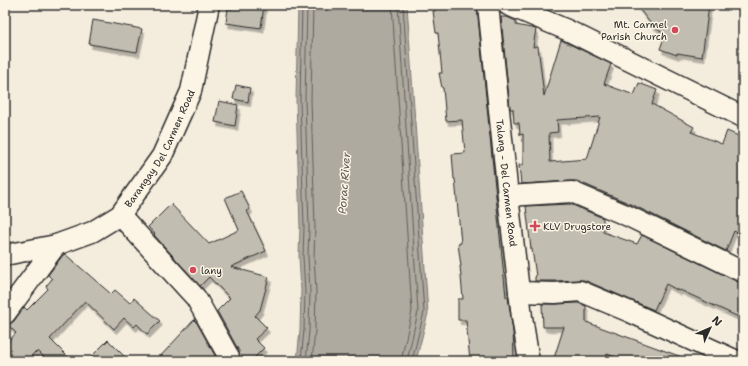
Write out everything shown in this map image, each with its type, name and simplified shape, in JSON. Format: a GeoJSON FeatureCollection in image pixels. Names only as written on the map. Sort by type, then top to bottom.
{"type":"FeatureCollection","features":[{"type":"Feature","properties":{"kind":"street","name":"Barangay Del Carmen Road"},"geometry":{"type":"LineString","coordinates":[[5,255],[56,245],[92,232],[120,216],[162,156],[191,90],[210,5]]}},
{"type":"Feature","properties":{"kind":"street","name":"Talang - Del Carmen Road"},"geometry":{"type":"LineString","coordinates":[[488,5],[519,292],[529,361]]}},
{"type":"Feature","properties":{"kind":"street"},"geometry":{"type":"LineString","coordinates":[[508,5],[567,30],[743,117]]}},
{"type":"Feature","properties":{"kind":"street"},"geometry":{"type":"LineString","coordinates":[[508,196],[572,192],[628,216],[743,272]]}},
{"type":"Feature","properties":{"kind":"street"},"geometry":{"type":"LineString","coordinates":[[120,216],[196,298],[230,361]]}},
{"type":"Feature","properties":{"kind":"street"},"geometry":{"type":"LineString","coordinates":[[5,314],[56,245]]}},
{"type":"Feature","properties":{"kind":"street"},"geometry":{"type":"LineString","coordinates":[[519,292],[555,293],[580,291],[737,361]]}},
{"type":"Feature","properties":{"kind":"water","name":"Porac River"},"geometry":{"type":"Polygon","coordinates":[[[298,5],[407,5],[428,313],[416,361],[297,361],[300,330],[301,290],[296,100],[298,5]]]}},
{"type":"Feature","properties":{"kind":"building"},"geometry":{"type":"Polygon","coordinates":[[[233,5],[264,5],[261,28],[226,23],[228,8],[232,9],[233,5]]]}},
{"type":"Feature","properties":{"kind":"building"},"geometry":{"type":"Polygon","coordinates":[[[434,5],[473,5],[473,7],[477,7],[506,297],[508,297],[513,332],[514,357],[493,358],[494,361],[470,361],[466,320],[458,320],[458,299],[463,299],[458,244],[461,243],[452,154],[465,153],[462,120],[446,121],[443,88],[439,73],[442,73],[438,33],[436,33],[433,11],[435,11],[434,5]]]}},
{"type":"Feature","properties":{"kind":"building"},"geometry":{"type":"Polygon","coordinates":[[[636,5],[709,5],[702,57],[677,53],[677,55],[660,49],[665,35],[651,24],[636,5]]]}},
{"type":"Feature","properties":{"kind":"building"},"geometry":{"type":"Polygon","coordinates":[[[501,17],[507,17],[516,21],[516,25],[536,29],[533,47],[538,46],[544,96],[561,40],[611,64],[604,84],[634,95],[639,83],[657,90],[652,104],[694,127],[691,132],[722,144],[727,131],[743,138],[743,236],[734,231],[726,251],[633,205],[577,181],[521,184],[519,165],[523,164],[523,134],[520,135],[519,123],[514,123],[513,109],[510,109],[501,17]],[[600,117],[557,120],[558,132],[549,133],[550,162],[587,159],[600,117]]]}},
{"type":"Feature","properties":{"kind":"building"},"geometry":{"type":"Polygon","coordinates":[[[93,20],[142,29],[137,52],[89,44],[93,20]]]}},
{"type":"Feature","properties":{"kind":"building"},"geometry":{"type":"Polygon","coordinates":[[[236,85],[250,88],[248,102],[233,99],[236,85]]]}},
{"type":"Feature","properties":{"kind":"building"},"geometry":{"type":"Polygon","coordinates":[[[219,101],[238,105],[235,126],[215,122],[219,101]]]}},
{"type":"Feature","properties":{"kind":"building"},"geometry":{"type":"Polygon","coordinates":[[[241,191],[250,209],[247,211],[266,251],[231,267],[269,277],[260,310],[255,316],[267,328],[255,339],[264,348],[251,361],[240,361],[239,351],[217,311],[230,298],[209,277],[200,286],[148,227],[171,204],[209,244],[239,230],[225,198],[241,191]]]}},
{"type":"Feature","properties":{"kind":"building"},"geometry":{"type":"Polygon","coordinates":[[[570,204],[603,218],[603,232],[637,244],[642,235],[738,282],[743,283],[743,319],[666,284],[654,310],[584,280],[535,281],[536,276],[526,206],[570,204]]]}},
{"type":"Feature","properties":{"kind":"building"},"geometry":{"type":"Polygon","coordinates":[[[65,254],[111,294],[115,290],[130,303],[134,298],[160,321],[147,334],[137,324],[134,327],[124,318],[114,329],[85,301],[50,339],[72,361],[48,361],[38,351],[36,353],[35,352],[27,361],[5,361],[5,345],[16,333],[8,325],[14,321],[24,307],[27,310],[48,289],[46,286],[52,279],[48,275],[65,254]]]}},
{"type":"Feature","properties":{"kind":"building"},"geometry":{"type":"Polygon","coordinates":[[[578,303],[586,306],[586,322],[690,360],[627,361],[607,354],[605,361],[553,361],[564,327],[543,327],[542,304],[578,303]]]}},
{"type":"Feature","properties":{"kind":"building"},"geometry":{"type":"Polygon","coordinates":[[[194,320],[218,361],[156,361],[194,320]]]}},
{"type":"Feature","properties":{"kind":"building"},"geometry":{"type":"Polygon","coordinates":[[[108,340],[129,361],[87,361],[108,340]]]}},
{"type":"Feature","properties":{"kind":"place","name":"Mt. Carmel Parish Church"},"geometry":{"type":"Point","coordinates":[675,30]}},
{"type":"Feature","properties":{"kind":"place","name":"KLV Drugstore"},"geometry":{"type":"Point","coordinates":[535,226]}},
{"type":"Feature","properties":{"kind":"place","name":"lany"},"geometry":{"type":"Point","coordinates":[193,270]}}]}
